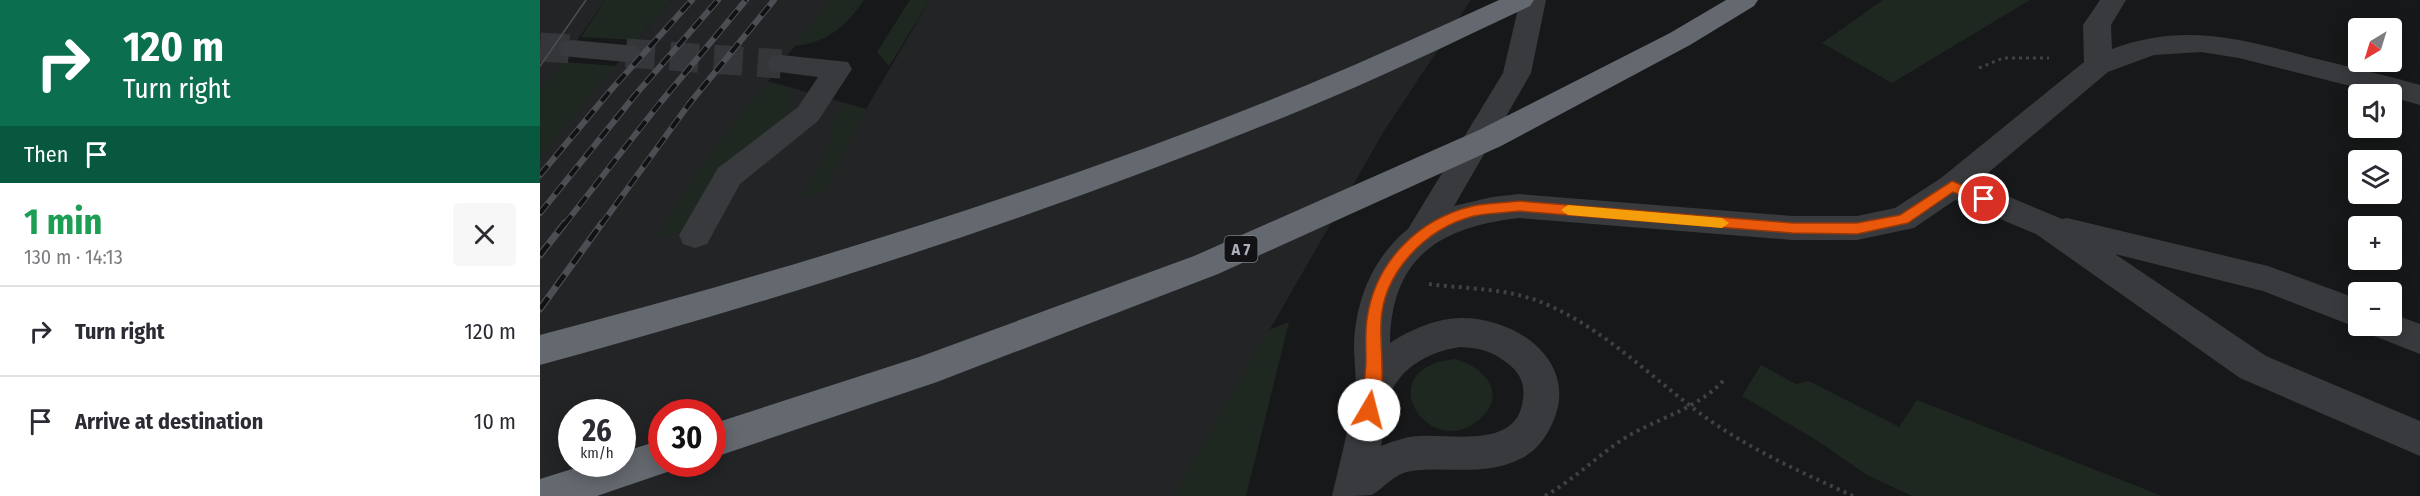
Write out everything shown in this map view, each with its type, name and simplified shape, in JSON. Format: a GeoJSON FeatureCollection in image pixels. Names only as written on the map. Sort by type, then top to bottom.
{"type":"FeatureCollection","features":[{"type":"Feature","properties":{"kind":"highway"},"geometry":{"type":"LineString","coordinates":[[540,350],[739,294],[962,224],[1253,118],[1386,62],[1521,0]]}},
{"type":"Feature","properties":{"kind":"highway","name":"A 7"},"geometry":{"type":"LineString","coordinates":[[726,436],[924,371],[1206,265],[1490,138],[1680,39],[1745,0]]}},
{"type":"Feature","properties":{"kind":"highway"},"geometry":{"type":"LineString","coordinates":[[543,496],[648,462]]}},
{"type":"Feature","properties":{"kind":"street"},"geometry":{"type":"LineString","coordinates":[[1421,235],[1517,73],[1533,0]]}},
{"type":"Feature","properties":{"kind":"street"},"geometry":{"type":"LineString","coordinates":[[2098,65],[2097,25],[2113,0]]}},
{"type":"Feature","properties":{"kind":"street"},"geometry":{"type":"LineString","coordinates":[[1353,491],[1373,391],[1374,320],[1387,278],[1404,252],[1421,235],[1446,220],[1474,211],[1519,206],[1781,227],[1857,228],[1903,219],[1952,186],[2098,65],[2140,48],[2166,44],[2237,48],[2420,95]]}},
{"type":"Feature","properties":{"kind":"street"},"geometry":{"type":"LineString","coordinates":[[572,49],[626,53]]}},
{"type":"Feature","properties":{"kind":"street"},"geometry":{"type":"LineString","coordinates":[[695,235],[729,176],[808,114],[838,69],[781,64]]}},
{"type":"Feature","properties":{"kind":"street"},"geometry":{"type":"LineString","coordinates":[[1952,186],[2047,225],[2268,279],[2348,310]]}},
{"type":"Feature","properties":{"kind":"street"},"geometry":{"type":"LineString","coordinates":[[2047,225],[2253,367],[2420,439]]}},
{"type":"Feature","properties":{"kind":"street"},"geometry":{"type":"LineString","coordinates":[[1353,491],[1376,467],[1401,456],[1420,452],[1487,454],[1507,448],[1523,436],[1536,420],[1542,404],[1542,389],[1538,373],[1528,359],[1513,346],[1480,333],[1454,332],[1435,336],[1404,352],[1390,366],[1373,391]]}},
{"type":"Feature","properties":{"kind":"street"},"geometry":{"type":"LineString","coordinates":[[2402,332],[2420,339]]}},
{"type":"Feature","properties":{"kind":"path"},"geometry":{"type":"LineString","coordinates":[[1979,68],[1989,60],[2031,55],[2098,65]]}},
{"type":"Feature","properties":{"kind":"path"},"geometry":{"type":"LineString","coordinates":[[1387,278],[1508,294],[1539,302],[1569,315],[1615,346],[1731,434],[1768,456],[1853,496]]}},
{"type":"Feature","properties":{"kind":"path"},"geometry":{"type":"LineString","coordinates":[[1545,496],[1560,488],[1629,436],[1693,407],[1713,393],[1724,380]]}},
{"type":"Feature","properties":{"kind":"shaded area"},"geometry":{"type":"Polygon","coordinates":[[[540,0],[605,0],[562,62],[615,66],[672,0],[830,0],[768,81],[866,109],[930,0],[1471,0],[1384,131],[1174,496],[540,496],[540,0]]]}},
{"type":"Feature","properties":{"kind":"shaded area"},"geometry":{"type":"Polygon","coordinates":[[[605,0],[672,0],[637,40],[581,37],[605,0]]]}},
{"type":"Feature","properties":{"kind":"shaded area"},"geometry":{"type":"Polygon","coordinates":[[[830,0],[864,0],[835,32],[816,41],[794,46],[830,0]]]}},
{"type":"Feature","properties":{"kind":"shaded area"},"geometry":{"type":"Polygon","coordinates":[[[910,0],[930,0],[889,66],[877,52],[910,0]]]}},
{"type":"Feature","properties":{"kind":"shaded area"},"geometry":{"type":"Polygon","coordinates":[[[1883,0],[2030,0],[1892,83],[1822,43],[1883,0]]]}},
{"type":"Feature","properties":{"kind":"shaded area"},"geometry":{"type":"Polygon","coordinates":[[[562,62],[615,66],[540,156],[540,92],[562,62]]]}},
{"type":"Feature","properties":{"kind":"shaded area"},"geometry":{"type":"Polygon","coordinates":[[[768,82],[786,87],[790,95],[785,118],[711,183],[695,206],[683,232],[658,238],[709,157],[768,82]]]}},
{"type":"Feature","properties":{"kind":"shaded area"},"geometry":{"type":"Polygon","coordinates":[[[852,105],[866,109],[823,193],[804,198],[832,141],[834,117],[842,109],[852,105]]]}},
{"type":"Feature","properties":{"kind":"shaded area"},"geometry":{"type":"Polygon","coordinates":[[[1289,322],[1246,496],[1174,496],[1269,330],[1289,322]]]}},
{"type":"Feature","properties":{"kind":"shaded area"},"geometry":{"type":"Polygon","coordinates":[[[1455,359],[1465,362],[1482,373],[1492,388],[1492,397],[1490,406],[1483,416],[1464,429],[1445,430],[1428,423],[1416,411],[1411,395],[1414,379],[1428,366],[1455,359]]]}},
{"type":"Feature","properties":{"kind":"shaded area"},"geometry":{"type":"Polygon","coordinates":[[[1761,365],[1796,384],[1809,381],[1899,427],[1917,400],[2162,496],[1912,496],[1867,475],[1818,441],[1742,396],[1761,365]]]}},
{"type":"Feature","properties":{"kind":"tunnel"},"geometry":{"type":"LineString","coordinates":[[540,47],[572,49]]}},
{"type":"Feature","properties":{"kind":"tunnel"},"geometry":{"type":"LineString","coordinates":[[626,53],[781,64]]}},
{"type":"Feature","properties":{"kind":"tram line"},"geometry":{"type":"LineString","coordinates":[[540,66],[586,0]]}},
{"type":"Feature","properties":{"kind":"railway"},"geometry":{"type":"LineString","coordinates":[[540,175],[610,91],[692,0]]}},
{"type":"Feature","properties":{"kind":"railway"},"geometry":{"type":"LineString","coordinates":[[540,213],[636,94],[718,0]]}},
{"type":"Feature","properties":{"kind":"railway"},"geometry":{"type":"LineString","coordinates":[[564,225],[660,103],[746,0]]}},
{"type":"Feature","properties":{"kind":"railway"},"geometry":{"type":"LineString","coordinates":[[601,225],[689,104],[774,0]]}},
{"type":"Feature","properties":{"kind":"railway"},"geometry":{"type":"LineString","coordinates":[[540,255],[565,223]]}},
{"type":"Feature","properties":{"kind":"railway"},"geometry":{"type":"LineString","coordinates":[[540,309],[602,223]]}},
{"type":"Feature","properties":{"kind":"slow traffic"},"geometry":{"type":"LineString","coordinates":[[1568,210],[1722,223]]}},
{"type":"Feature","properties":{"kind":"route"},"geometry":{"type":"LineString","coordinates":[[1369,410],[1373,391],[1374,320],[1379,297],[1387,278],[1404,252],[1421,235],[1446,220],[1474,211],[1519,206],[1792,228],[1857,228],[1903,219],[1952,186],[1984,199]]}}]}
